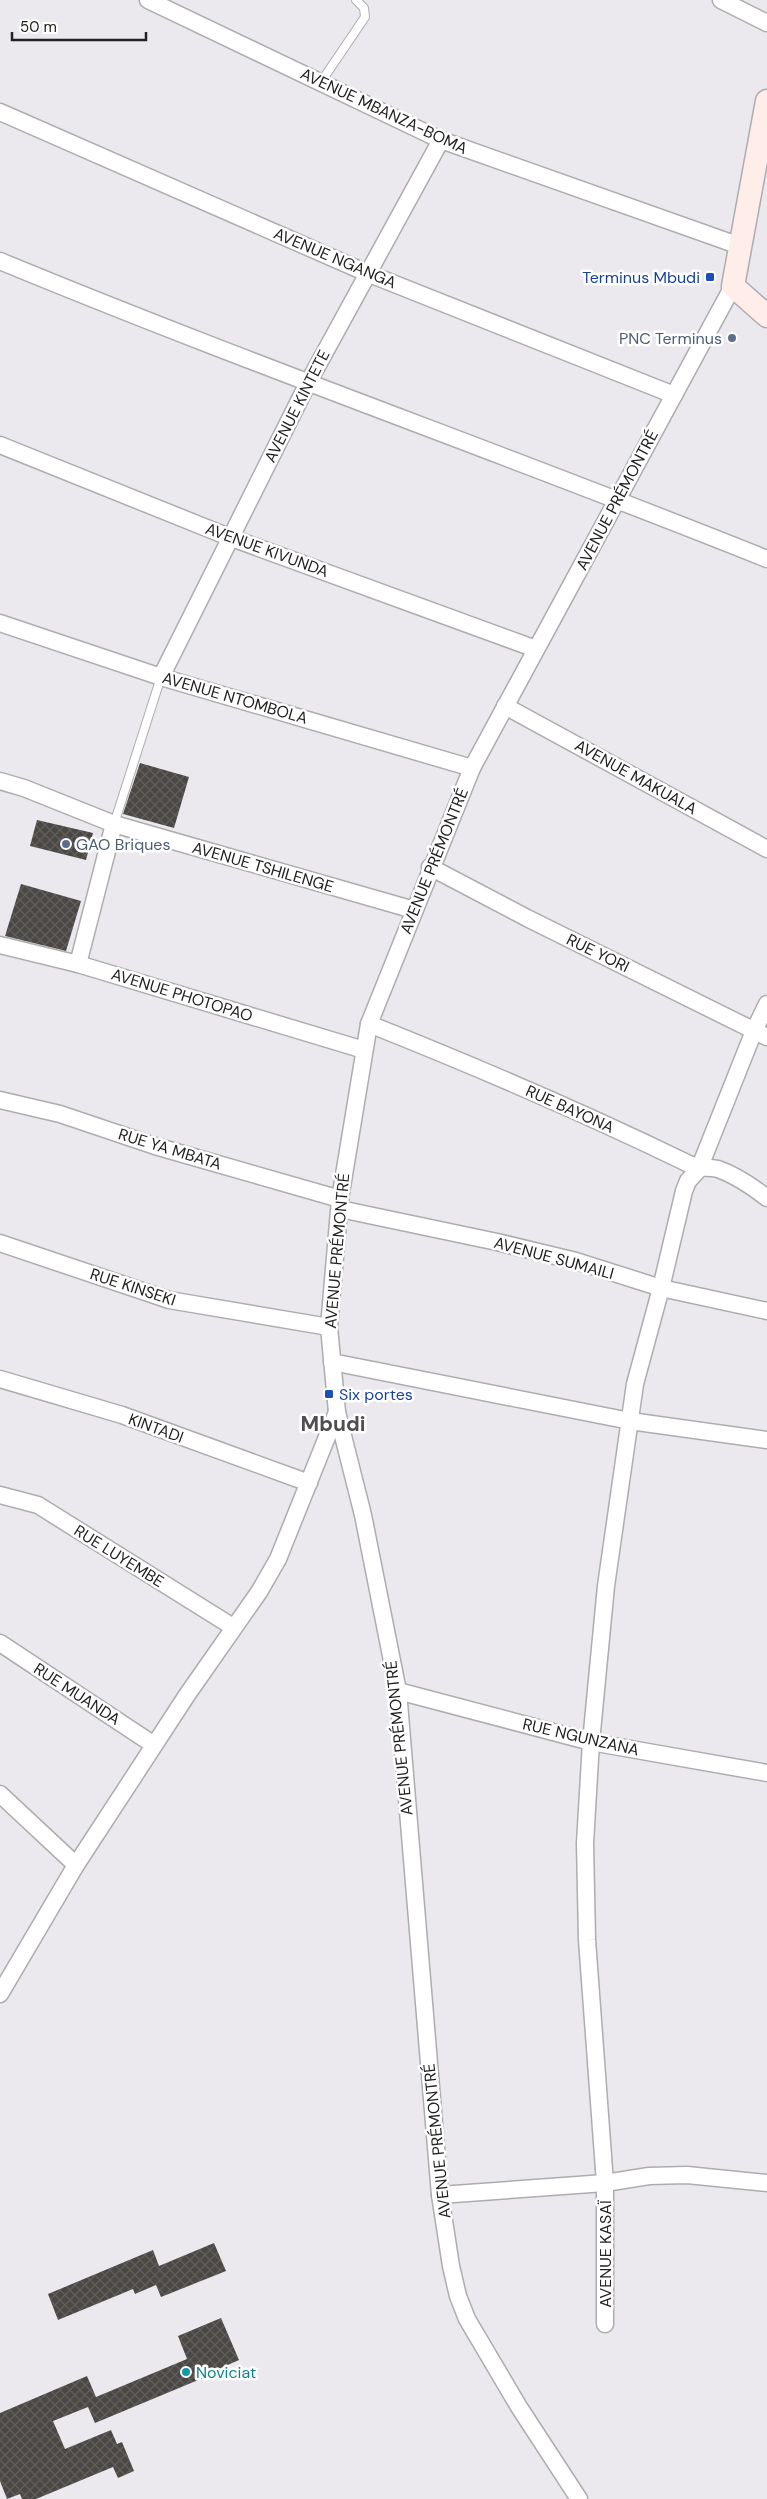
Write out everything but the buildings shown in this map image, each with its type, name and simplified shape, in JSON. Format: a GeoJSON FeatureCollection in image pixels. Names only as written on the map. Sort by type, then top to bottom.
{"type":"FeatureCollection","features":[{"type":"Feature","properties":{"kind":"street","name":"AVENUE MBANZA-BOMA"},"geometry":{"type":"LineString","coordinates":[[148,0],[441,140],[740,246]]}},
{"type":"Feature","properties":{"kind":"street"},"geometry":{"type":"LineString","coordinates":[[721,0],[767,23]]}},
{"type":"Feature","properties":{"kind":"street"},"geometry":{"type":"LineString","coordinates":[[767,100],[733,286],[767,316]]}},
{"type":"Feature","properties":{"kind":"street","name":"AVENUE NGANGA"},"geometry":{"type":"LineString","coordinates":[[0,112],[367,273],[674,395]]}},
{"type":"Feature","properties":{"kind":"street","name":"AVENUE KINTETE"},"geometry":{"type":"LineString","coordinates":[[162,677],[308,383],[441,140]]}},
{"type":"Feature","properties":{"kind":"street"},"geometry":{"type":"LineString","coordinates":[[0,261],[139,318],[618,499],[767,560]]}},
{"type":"Feature","properties":{"kind":"street","name":"AVENUE PRÉMONTRÉ"},"geometry":{"type":"LineString","coordinates":[[579,2499],[504,2384],[467,2319],[458,2296],[453,2274],[440,2195],[398,1691],[363,1515],[337,1412],[328,1326],[340,1204],[369,1024],[430,867],[472,768],[733,286]]}},
{"type":"Feature","properties":{"kind":"street","name":"AVENUE KIVUNDA"},"geometry":{"type":"LineString","coordinates":[[0,445],[230,538],[536,649]]}},
{"type":"Feature","properties":{"kind":"street","name":"AVENUE NTOMBOLA"},"geometry":{"type":"LineString","coordinates":[[0,623],[162,677],[472,768]]}},
{"type":"Feature","properties":{"kind":"street","name":"AVENUE MAKUALA"},"geometry":{"type":"LineString","coordinates":[[505,706],[767,849]]}},
{"type":"Feature","properties":{"kind":"street","name":"AVENUE TSHILENGE"},"geometry":{"type":"LineString","coordinates":[[0,781],[24,788],[114,824],[414,910]]}},
{"type":"Feature","properties":{"kind":"street"},"geometry":{"type":"LineString","coordinates":[[78,964],[114,824]]}},
{"type":"Feature","properties":{"kind":"street","name":"RUE YORI"},"geometry":{"type":"LineString","coordinates":[[430,867],[527,918],[760,1034]]}},
{"type":"Feature","properties":{"kind":"street","name":"AVENUE PHOTOPAO"},"geometry":{"type":"LineString","coordinates":[[0,945],[78,964],[364,1050]]}},
{"type":"Feature","properties":{"kind":"street","name":"AVENUE KASAÏ"},"geometry":{"type":"LineString","coordinates":[[605,2324],[605,2183],[587,1940],[585,1843],[591,1742],[606,1586],[635,1384],[661,1288],[684,1191],[688,1181],[699,1169],[760,1034],[767,1004]]}},
{"type":"Feature","properties":{"kind":"street","name":"RUE BAYONA"},"geometry":{"type":"LineString","coordinates":[[369,1024],[451,1056],[618,1130],[699,1169],[718,1169],[743,1181],[767,1198]]}},
{"type":"Feature","properties":{"kind":"street","name":"RUE YA MBATA"},"geometry":{"type":"LineString","coordinates":[[0,1100],[60,1114],[340,1204]]}},
{"type":"Feature","properties":{"kind":"street","name":"AVENUE SUMAILI"},"geometry":{"type":"LineString","coordinates":[[340,1204],[576,1261],[661,1288],[767,1311]]}},
{"type":"Feature","properties":{"kind":"street","name":"RUE KINSEKI"},"geometry":{"type":"LineString","coordinates":[[0,1243],[169,1300],[328,1326]]}},
{"type":"Feature","properties":{"kind":"street"},"geometry":{"type":"LineString","coordinates":[[332,1362],[630,1421],[767,1440]]}},
{"type":"Feature","properties":{"kind":"street","name":"KINTADI"},"geometry":{"type":"LineString","coordinates":[[0,1379],[122,1416],[309,1483]]}},
{"type":"Feature","properties":{"kind":"street"},"geometry":{"type":"LineString","coordinates":[[0,1994],[76,1865],[154,1744],[259,1592],[278,1559],[337,1412]]}},
{"type":"Feature","properties":{"kind":"street","name":"RUE LUYEMBE"},"geometry":{"type":"LineString","coordinates":[[0,1495],[38,1505],[233,1627]]}},
{"type":"Feature","properties":{"kind":"street","name":"RUE MUANDA"},"geometry":{"type":"LineString","coordinates":[[0,1643],[154,1744]]}},
{"type":"Feature","properties":{"kind":"street","name":"RUE NGUNZANA"},"geometry":{"type":"LineString","coordinates":[[398,1691],[591,1742],[767,1773]]}},
{"type":"Feature","properties":{"kind":"street"},"geometry":{"type":"LineString","coordinates":[[0,1794],[76,1865]]}},
{"type":"Feature","properties":{"kind":"street"},"geometry":{"type":"LineString","coordinates":[[440,2195],[605,2183],[649,2176],[687,2175],[767,2183]]}},
{"type":"Feature","properties":{"kind":"lane"},"geometry":{"type":"LineString","coordinates":[[321,82],[365,17],[364,8],[356,0]]}},
{"type":"Feature","properties":{"kind":"lane"},"geometry":{"type":"LineString","coordinates":[[114,824],[162,677]]}},
{"type":"Feature","properties":{"kind":"place","name":"Terminus Mbudi"},"geometry":{"type":"Point","coordinates":[710,277]}},
{"type":"Feature","properties":{"kind":"place","name":"PNC Terminus"},"geometry":{"type":"Point","coordinates":[732,338]}},
{"type":"Feature","properties":{"kind":"place","name":"GAO Briques"},"geometry":{"type":"Point","coordinates":[66,844]}},
{"type":"Feature","properties":{"kind":"place","name":"Six portes"},"geometry":{"type":"Point","coordinates":[329,1394]}},
{"type":"Feature","properties":{"kind":"place","name":"Noviciat"},"geometry":{"type":"Point","coordinates":[186,2372]}},
{"type":"Feature","properties":{"kind":"district","name":"Mbudi"},"geometry":{"type":"Point","coordinates":[333,1424]}}]}
